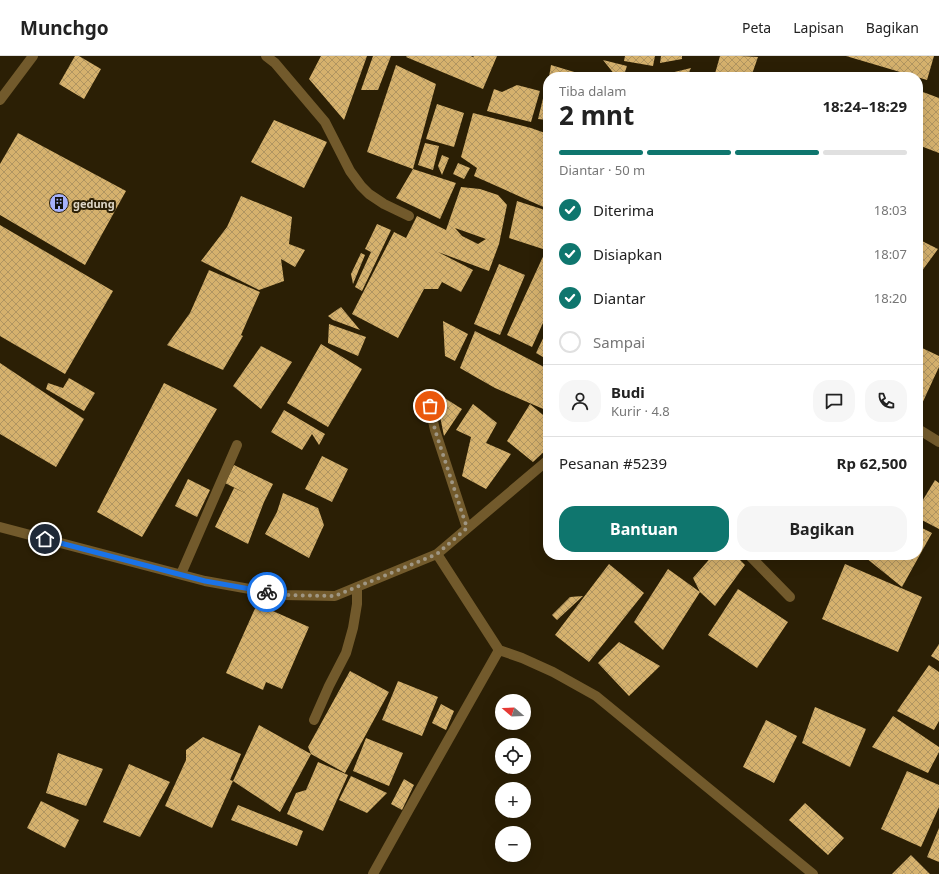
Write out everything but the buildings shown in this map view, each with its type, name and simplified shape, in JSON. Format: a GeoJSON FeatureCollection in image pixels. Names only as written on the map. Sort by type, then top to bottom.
{"type":"FeatureCollection","features":[{"type":"Feature","properties":{"kind":"street"},"geometry":{"type":"LineString","coordinates":[[0,100],[33,56]]}},
{"type":"Feature","properties":{"kind":"street"},"geometry":{"type":"LineString","coordinates":[[266,56],[275,63],[326,122],[350,171],[361,186],[369,194],[384,204],[409,216]]}},
{"type":"Feature","properties":{"kind":"street"},"geometry":{"type":"LineString","coordinates":[[427,394],[435,430],[467,528]]}},
{"type":"Feature","properties":{"kind":"street"},"geometry":{"type":"LineString","coordinates":[[923,432],[939,442]]}},
{"type":"Feature","properties":{"kind":"street"},"geometry":{"type":"LineString","coordinates":[[181,574],[237,445]]}},
{"type":"Feature","properties":{"kind":"street"},"geometry":{"type":"LineString","coordinates":[[0,527],[205,581],[283,595],[335,596],[437,554],[543,464]]}},
{"type":"Feature","properties":{"kind":"street"},"geometry":{"type":"LineString","coordinates":[[437,554],[499,650],[554,672],[596,696],[813,874]]}},
{"type":"Feature","properties":{"kind":"street"},"geometry":{"type":"LineString","coordinates":[[754,560],[790,597]]}},
{"type":"Feature","properties":{"kind":"street"},"geometry":{"type":"LineString","coordinates":[[314,720],[346,653],[353,628],[357,604],[357,587]]}},
{"type":"Feature","properties":{"kind":"street"},"geometry":{"type":"LineString","coordinates":[[373,874],[499,650]]}},
{"type":"Feature","properties":{"kind":"way so far"},"geometry":{"type":"LineString","coordinates":[[267,592],[283,595],[335,596],[437,554],[467,528],[435,430],[430,406]]}},
{"type":"Feature","properties":{"kind":"place","name":"gedung"},"geometry":{"type":"Point","coordinates":[59,203]}},
{"type":"Feature","properties":{"kind":"route"},"geometry":{"type":"LineString","coordinates":[[45,539],[205,581],[267,592]]}}]}
